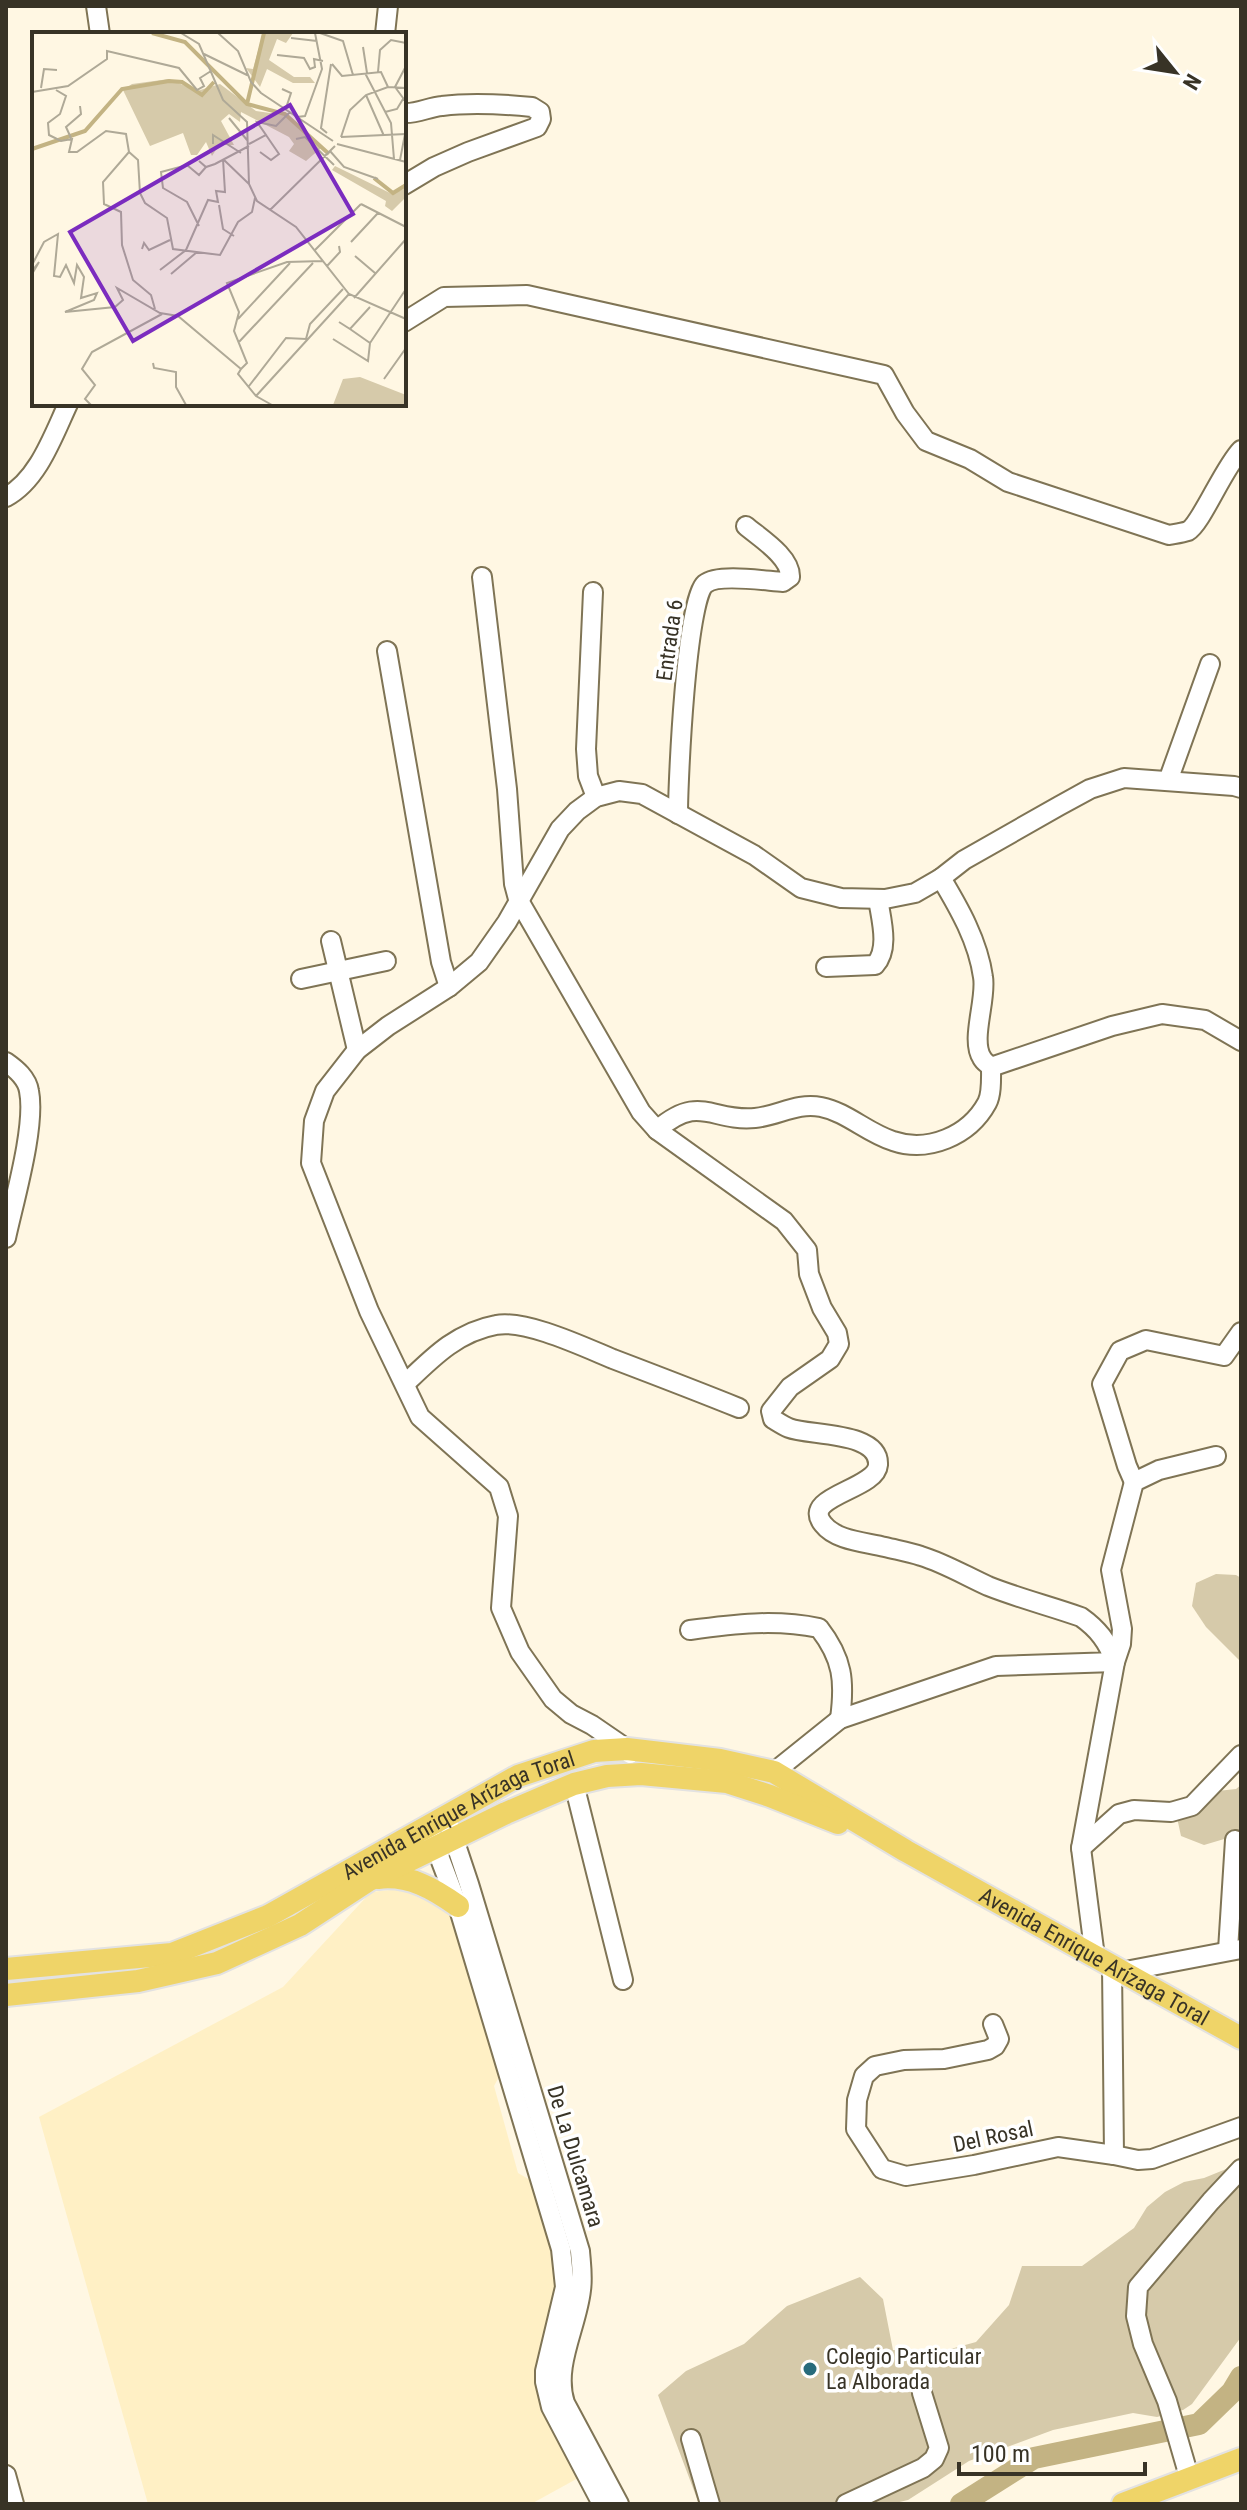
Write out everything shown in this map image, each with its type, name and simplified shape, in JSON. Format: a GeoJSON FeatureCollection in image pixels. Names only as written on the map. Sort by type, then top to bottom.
{"type":"FeatureCollection","features":[{"type":"Feature","properties":{"kind":"main road","name":"Avenida Enrique Arízaga Toral"},"geometry":{"type":"LineString","coordinates":[[6,1995],[138,1981],[217,1963],[300,1925],[441,1833],[518,1776],[594,1751],[627,1749],[720,1760],[774,1772],[906,1851],[1241,2038]]}},
{"type":"Feature","properties":{"kind":"main road","name":"Avenida Enrique Arízaga Toral"},"geometry":{"type":"LineString","coordinates":[[6,1969],[172,1954],[268,1916],[441,1833],[506,1813],[574,1784],[607,1776],[641,1774],[727,1782],[770,1796],[906,1851]]}},
{"type":"Feature","properties":{"kind":"main road"},"geometry":{"type":"LineString","coordinates":[[369,1880],[406,1878],[458,1906]]}},
{"type":"Feature","properties":{"kind":"main road"},"geometry":{"type":"LineString","coordinates":[[1123,2504],[1241,2459]]}},
{"type":"Feature","properties":{"kind":"street"},"geometry":{"type":"LineString","coordinates":[[96,6],[100,32]]}},
{"type":"Feature","properties":{"kind":"street"},"geometry":{"type":"LineString","coordinates":[[385,32],[388,6]]}},
{"type":"Feature","properties":{"kind":"street"},"geometry":{"type":"LineString","coordinates":[[406,113],[438,106],[474,103],[532,107],[540,112],[541,119],[537,127],[468,152],[406,184]]}},
{"type":"Feature","properties":{"kind":"street"},"geometry":{"type":"LineString","coordinates":[[406,321],[444,297],[527,295],[884,375],[905,413],[926,441],[970,459],[1008,482],[1169,535],[1189,531],[1197,522],[1241,450]]}},
{"type":"Feature","properties":{"kind":"street"},"geometry":{"type":"LineString","coordinates":[[6,497],[17,491],[44,456],[67,406]]}},
{"type":"Feature","properties":{"kind":"street","name":"Entrada 6"},"geometry":{"type":"LineString","coordinates":[[678,814],[688,662],[701,587],[718,579],[783,582],[790,577],[790,569],[783,559],[746,526]]}},
{"type":"Feature","properties":{"kind":"street"},"geometry":{"type":"LineString","coordinates":[[482,577],[518,899],[641,1112],[657,1130],[784,1221],[807,1250],[809,1274],[822,1308],[837,1333],[839,1344],[830,1359],[790,1387],[771,1411],[773,1419],[789,1428],[836,1434],[868,1445],[877,1455],[878,1467],[871,1479],[828,1499],[822,1506],[819,1516],[822,1523],[837,1535],[922,1556],[990,1587],[1081,1617],[1103,1637],[1115,1662]]}},
{"type":"Feature","properties":{"kind":"street"},"geometry":{"type":"LineString","coordinates":[[593,592],[586,749],[588,776],[596,797]]}},
{"type":"Feature","properties":{"kind":"street"},"geometry":{"type":"LineString","coordinates":[[387,651],[441,962],[449,987]]}},
{"type":"Feature","properties":{"kind":"street"},"geometry":{"type":"LineString","coordinates":[[1168,781],[1210,664]]}},
{"type":"Feature","properties":{"kind":"street"},"geometry":{"type":"LineString","coordinates":[[641,1774],[627,1749],[553,1699],[520,1652],[501,1608],[508,1516],[499,1487],[420,1417],[369,1311],[311,1163],[314,1121],[325,1091],[357,1050],[449,987],[479,962],[507,922],[560,829],[596,797],[619,791],[642,794],[754,855],[801,888],[841,898],[878,899],[915,893],[964,860],[1090,789],[1124,778],[1241,788]]}},
{"type":"Feature","properties":{"kind":"street"},"geometry":{"type":"LineString","coordinates":[[657,1130],[674,1115],[701,1110],[725,1116],[756,1118],[801,1105],[818,1106],[835,1111],[895,1142],[927,1146],[957,1135],[974,1120],[989,1101],[991,1067],[982,1058],[977,1045],[984,980],[980,960],[962,913],[941,878]]}},
{"type":"Feature","properties":{"kind":"street"},"geometry":{"type":"LineString","coordinates":[[826,967],[875,965],[882,958],[878,899]]}},
{"type":"Feature","properties":{"kind":"street"},"geometry":{"type":"LineString","coordinates":[[331,941],[357,1050]]}},
{"type":"Feature","properties":{"kind":"street"},"geometry":{"type":"LineString","coordinates":[[301,979],[386,961]]}},
{"type":"Feature","properties":{"kind":"street"},"geometry":{"type":"LineString","coordinates":[[991,1067],[1112,1026],[1162,1014],[1205,1020],[1241,1041]]}},
{"type":"Feature","properties":{"kind":"street"},"geometry":{"type":"LineString","coordinates":[[6,1062],[18,1071],[29,1089],[26,1142],[6,1238]]}},
{"type":"Feature","properties":{"kind":"street"},"geometry":{"type":"LineString","coordinates":[[405,1384],[444,1347],[497,1324],[515,1324],[572,1342],[739,1408]]}},
{"type":"Feature","properties":{"kind":"street"},"geometry":{"type":"LineString","coordinates":[[1114,2155],[1109,1965],[1081,1848],[1115,1662],[1121,1644],[1122,1629],[1111,1570],[1134,1482],[1102,1384],[1120,1351],[1146,1340],[1224,1356],[1241,1332]]}},
{"type":"Feature","properties":{"kind":"street"},"geometry":{"type":"LineString","coordinates":[[1134,1482],[1159,1470],[1216,1456]]}},
{"type":"Feature","properties":{"kind":"street"},"geometry":{"type":"LineString","coordinates":[[690,1630],[775,1622],[819,1628],[839,1659],[843,1698],[840,1719]]}},
{"type":"Feature","properties":{"kind":"street"},"geometry":{"type":"LineString","coordinates":[[774,1772],[840,1719],[996,1666],[1115,1662]]}},
{"type":"Feature","properties":{"kind":"street"},"geometry":{"type":"LineString","coordinates":[[1081,1848],[1119,1814],[1134,1810],[1171,1812],[1192,1806],[1241,1755]]}},
{"type":"Feature","properties":{"kind":"street"},"geometry":{"type":"LineString","coordinates":[[574,1784],[623,1980]]}},
{"type":"Feature","properties":{"kind":"street","name":"De La Dulcamara"},"geometry":{"type":"LineString","coordinates":[[441,1833],[458,1906],[561,2249],[565,2287],[545,2371],[547,2393],[551,2407],[602,2504]]}},
{"type":"Feature","properties":{"kind":"street","name":"De La Dulcamara"},"geometry":{"type":"LineString","coordinates":[[441,1833],[580,2251],[582,2286],[563,2362],[562,2392],[619,2504]]}},
{"type":"Feature","properties":{"kind":"street"},"geometry":{"type":"LineString","coordinates":[[1109,1965],[1234,1950],[1235,1840]]}},
{"type":"Feature","properties":{"kind":"street","name":"Del Rosal"},"geometry":{"type":"LineString","coordinates":[[993,2024],[999,2039],[988,2050],[944,2059],[904,2060],[875,2066],[864,2076],[857,2100],[856,2129],[882,2169],[906,2176],[1058,2147],[1138,2160],[1152,2159],[1241,2127]]}},
{"type":"Feature","properties":{"kind":"street"},"geometry":{"type":"LineString","coordinates":[[1190,2480],[1167,2401],[1143,2344],[1136,2316],[1138,2287],[1241,2169]]}},
{"type":"Feature","properties":{"kind":"street"},"geometry":{"type":"LineString","coordinates":[[846,2504],[923,2468],[934,2459],[939,2448],[922,2393]]}},
{"type":"Feature","properties":{"kind":"street"},"geometry":{"type":"LineString","coordinates":[[691,2439],[710,2504]]}},
{"type":"Feature","properties":{"kind":"street"},"geometry":{"type":"LineString","coordinates":[[6,2475],[14,2504]]}},
{"type":"Feature","properties":{"kind":"shaded area"},"geometry":{"type":"Polygon","coordinates":[[[1216,1574],[1241,1578],[1241,1662],[1206,1627],[1192,1606],[1196,1583],[1216,1574]]]}},
{"type":"Feature","properties":{"kind":"shaded area"},"geometry":{"type":"Polygon","coordinates":[[[1241,1785],[1241,1834],[1204,1845],[1181,1836],[1176,1813],[1190,1794],[1236,1789],[1241,1785]]]}},
{"type":"Feature","properties":{"kind":"shaded area"},"geometry":{"type":"Polygon","coordinates":[[[400,1889],[438,1906],[458,1922],[506,2064],[494,2086],[518,2173],[537,2184],[557,2258],[580,2477],[531,2504],[148,2504],[39,2117],[283,1987],[371,1892],[400,1889]]]}},
{"type":"Feature","properties":{"kind":"shaded area"},"geometry":{"type":"Polygon","coordinates":[[[1241,2163],[1241,2337],[1192,2404],[1183,2410],[1157,2417],[1133,2413],[1053,2430],[969,2461],[908,2500],[891,2504],[699,2504],[658,2395],[686,2371],[744,2344],[787,2306],[860,2277],[883,2299],[893,2350],[936,2353],[976,2342],[1009,2305],[1022,2266],[1082,2266],[1134,2228],[1147,2207],[1165,2192],[1184,2182],[1204,2178],[1241,2163]]]}},
{"type":"Feature","properties":{"kind":"waterway"},"geometry":{"type":"LineString","coordinates":[[961,2504],[1034,2458],[1199,2424],[1232,2392],[1241,2377]]}},
{"type":"Feature","properties":{"kind":"place","name":"Colegio Particular La Alborada"},"geometry":{"type":"Point","coordinates":[810,2369]}}]}
